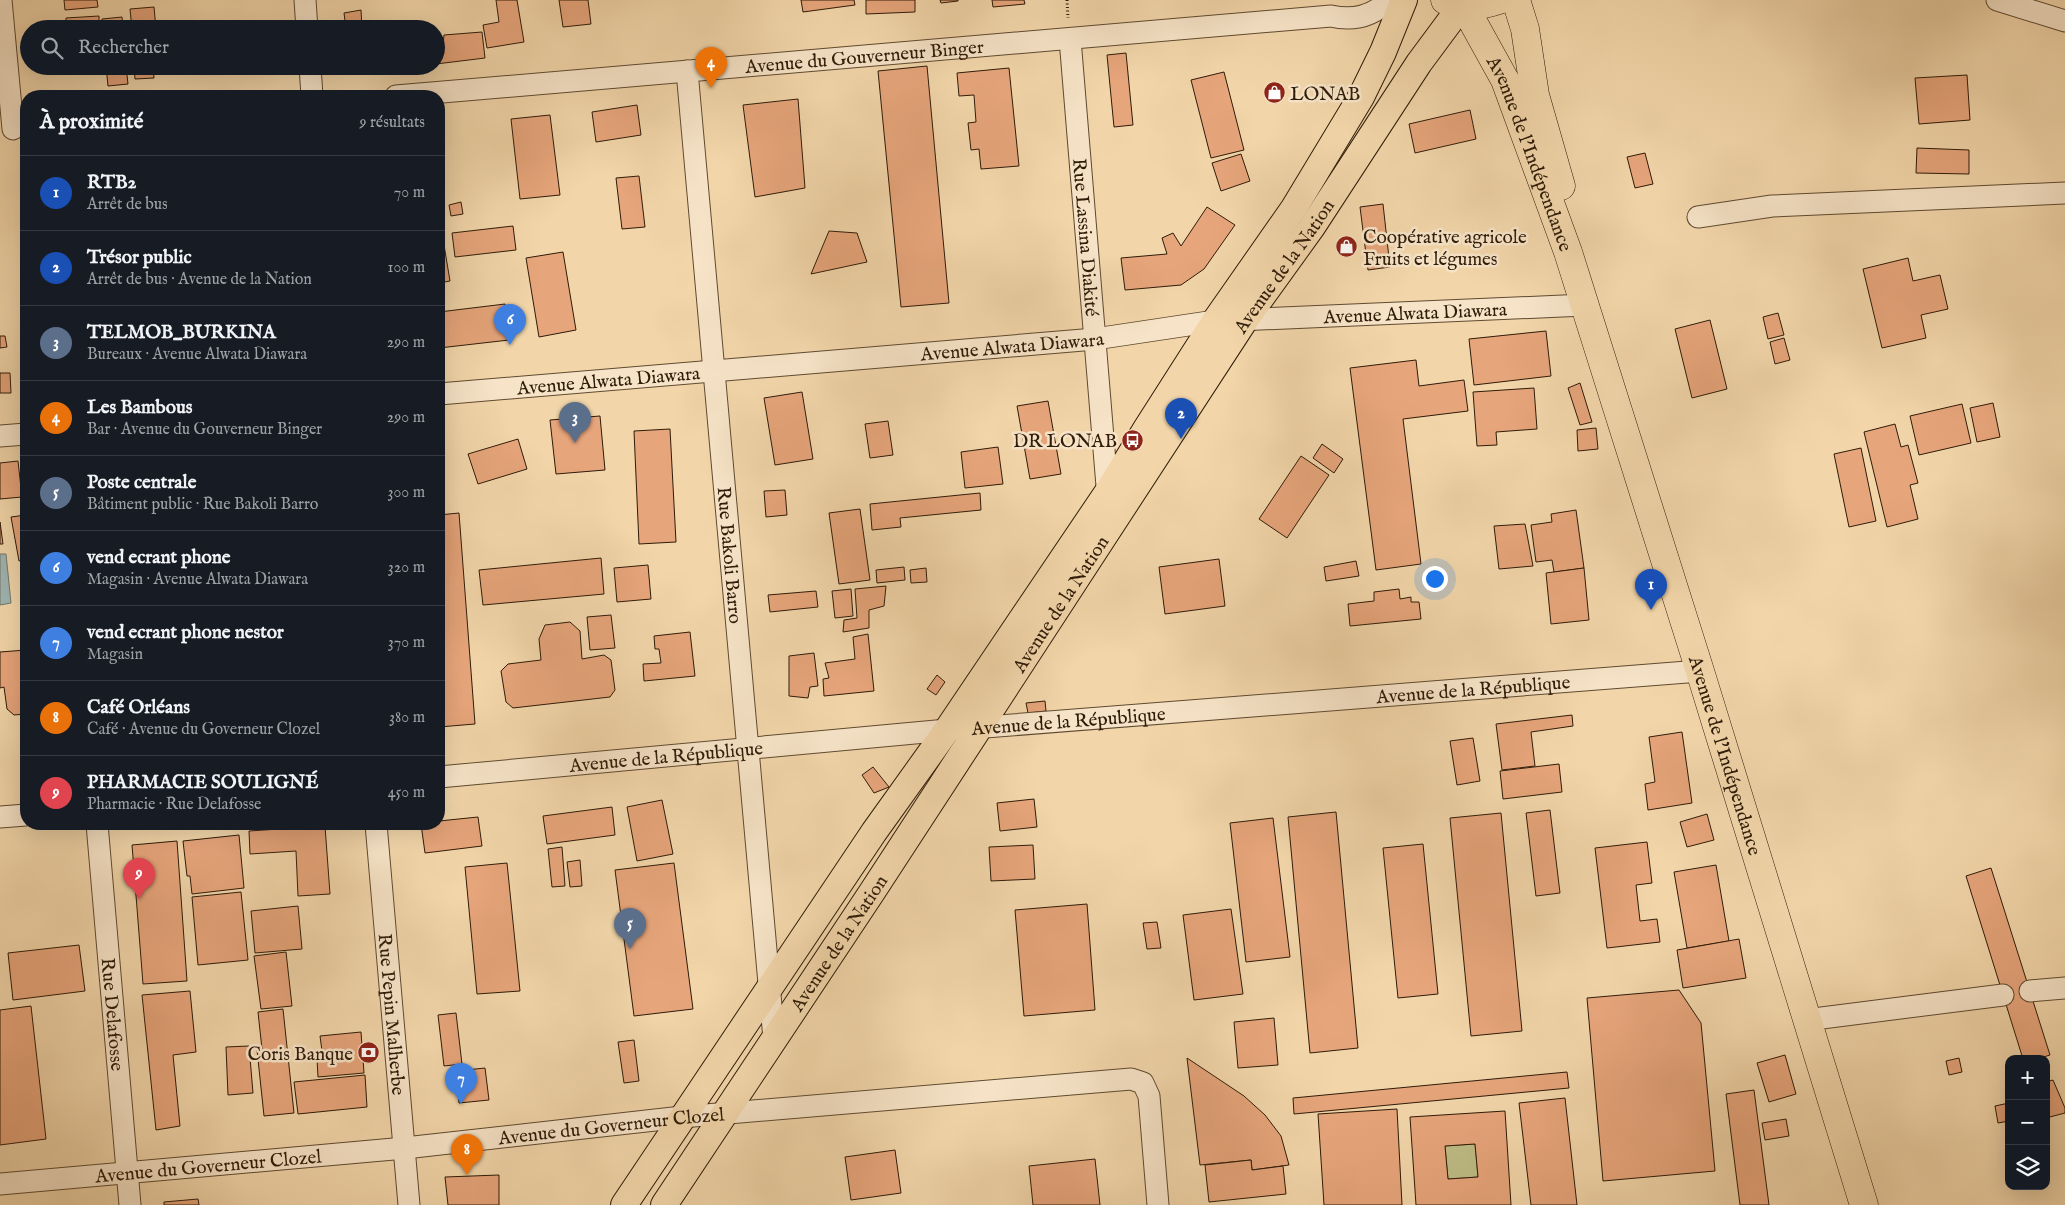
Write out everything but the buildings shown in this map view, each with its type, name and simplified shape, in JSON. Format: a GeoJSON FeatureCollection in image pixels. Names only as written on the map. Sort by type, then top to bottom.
{"type":"FeatureCollection","features":[{"type":"Feature","properties":{"kind":"highway"},"geometry":{"type":"LineString","coordinates":[[1462,9],[1499,0]]}},
{"type":"Feature","properties":{"kind":"highway","name":"Avenue de l'Indépendance"},"geometry":{"type":"LineString","coordinates":[[1516,0],[1525,29],[1535,95],[1580,251],[1585,305]]}},
{"type":"Feature","properties":{"kind":"highway","name":"Avenue de l'Indépendance"},"geometry":{"type":"LineString","coordinates":[[1462,9],[1505,80],[1565,243],[1700,671],[1864,1205]]}},
{"type":"Feature","properties":{"kind":"main road","name":"Avenue de la Nation"},"geometry":{"type":"LineString","coordinates":[[624,1205],[874,832],[947,730],[1108,493],[1146,429],[1215,322],[1294,208],[1361,97],[1379,61],[1394,1]]}},
{"type":"Feature","properties":{"kind":"main road","name":"Avenue de la Nation"},"geometry":{"type":"LineString","coordinates":[[664,1205],[1245,320],[1312,227],[1419,63],[1462,9]]}},
{"type":"Feature","properties":{"kind":"street"},"geometry":{"type":"LineString","coordinates":[[1,0],[13,129]]}},
{"type":"Feature","properties":{"kind":"street"},"geometry":{"type":"LineString","coordinates":[[305,0],[306,20]]}},
{"type":"Feature","properties":{"kind":"street","name":"Avenue du Gouverneur Binger"},"geometry":{"type":"LineString","coordinates":[[1331,16],[1357,0]]}},
{"type":"Feature","properties":{"kind":"street"},"geometry":{"type":"LineString","coordinates":[[1997,0],[2038,6],[2065,21]]}},
{"type":"Feature","properties":{"kind":"street","name":"Avenue du Gouverneur Binger"},"geometry":{"type":"LineString","coordinates":[[445,92],[1331,16],[1347,19],[1374,12],[1394,1]]}},
{"type":"Feature","properties":{"kind":"street","name":"Rue Lassina Diakité"},"geometry":{"type":"LineString","coordinates":[[1070,39],[1110,526]]}},
{"type":"Feature","properties":{"kind":"street","name":"Rue Bakoli Barro"},"geometry":{"type":"LineString","coordinates":[[687,71],[774,1039]]}},
{"type":"Feature","properties":{"kind":"street"},"geometry":{"type":"LineString","coordinates":[[311,75],[312,90]]}},
{"type":"Feature","properties":{"kind":"street"},"geometry":{"type":"LineString","coordinates":[[1698,217],[1772,206],[2065,193]]}},
{"type":"Feature","properties":{"kind":"street","name":"Avenue Alwata Diawara"},"geometry":{"type":"LineString","coordinates":[[445,393],[1095,339],[1215,322],[1585,305]]}},
{"type":"Feature","properties":{"kind":"street"},"geometry":{"type":"LineString","coordinates":[[0,436],[20,434]]}},
{"type":"Feature","properties":{"kind":"street","name":"Avenue de la République"},"geometry":{"type":"LineString","coordinates":[[445,776],[947,730],[1700,671]]}},
{"type":"Feature","properties":{"kind":"street"},"geometry":{"type":"LineString","coordinates":[[0,816],[20,815]]}},
{"type":"Feature","properties":{"kind":"street","name":"Rue Delafosse"},"geometry":{"type":"LineString","coordinates":[[98,830],[130,1205]]}},
{"type":"Feature","properties":{"kind":"street","name":"Rue Pepin Malherbe"},"geometry":{"type":"LineString","coordinates":[[377,830],[409,1205]]}},
{"type":"Feature","properties":{"kind":"street"},"geometry":{"type":"LineString","coordinates":[[2030,991],[2065,988]]}},
{"type":"Feature","properties":{"kind":"street"},"geometry":{"type":"LineString","coordinates":[[1806,1020],[2003,995]]}},
{"type":"Feature","properties":{"kind":"street","name":"Avenue du Governeur Clozel"},"geometry":{"type":"LineString","coordinates":[[0,1184],[405,1148],[724,1114],[1131,1079],[1143,1083],[1149,1096],[1158,1205]]}},
{"type":"Feature","properties":{"kind":"shaded area"},"geometry":{"type":"Polygon","coordinates":[[[1475,1144],[1478,1177],[1448,1179],[1445,1146],[1475,1144]]]}},
{"type":"Feature","properties":{"kind":"water"},"geometry":{"type":"Polygon","coordinates":[[[0,554],[6,554],[11,603],[0,605],[0,554]]]}},
{"type":"Feature","properties":{"kind":"place","name":"Les Bambous"},"geometry":{"type":"Point","coordinates":[711,88]}},
{"type":"Feature","properties":{"kind":"place","name":"LONAB"},"geometry":{"type":"Point","coordinates":[1274,93]}},
{"type":"Feature","properties":{"kind":"place","name":"Coopérative agricole Fruits et légumes"},"geometry":{"type":"Point","coordinates":[1347,247]}},
{"type":"Feature","properties":{"kind":"place","name":"vend ecrant phone"},"geometry":{"type":"Point","coordinates":[510,345]}},
{"type":"Feature","properties":{"kind":"place","name":"Trésor public"},"geometry":{"type":"Point","coordinates":[1181,439]}},
{"type":"Feature","properties":{"kind":"place","name":"DR LONAB"},"geometry":{"type":"Point","coordinates":[1133,440]}},
{"type":"Feature","properties":{"kind":"place","name":"TELMOB_BURKINA"},"geometry":{"type":"Point","coordinates":[575,443]}},
{"type":"Feature","properties":{"kind":"place","name":"RTB2"},"geometry":{"type":"Point","coordinates":[1651,610]}},
{"type":"Feature","properties":{"kind":"place","name":"PHARMACIE SOULIGNÉ"},"geometry":{"type":"Point","coordinates":[139,899]}},
{"type":"Feature","properties":{"kind":"place","name":"Poste centrale"},"geometry":{"type":"Point","coordinates":[630,949]}},
{"type":"Feature","properties":{"kind":"place","name":"Coris Banque"},"geometry":{"type":"Point","coordinates":[369,1053]}},
{"type":"Feature","properties":{"kind":"place","name":"vend ecrant phone nestor"},"geometry":{"type":"Point","coordinates":[461,1104]}},
{"type":"Feature","properties":{"kind":"place","name":"Café Orléans"},"geometry":{"type":"Point","coordinates":[467,1175]}}]}
